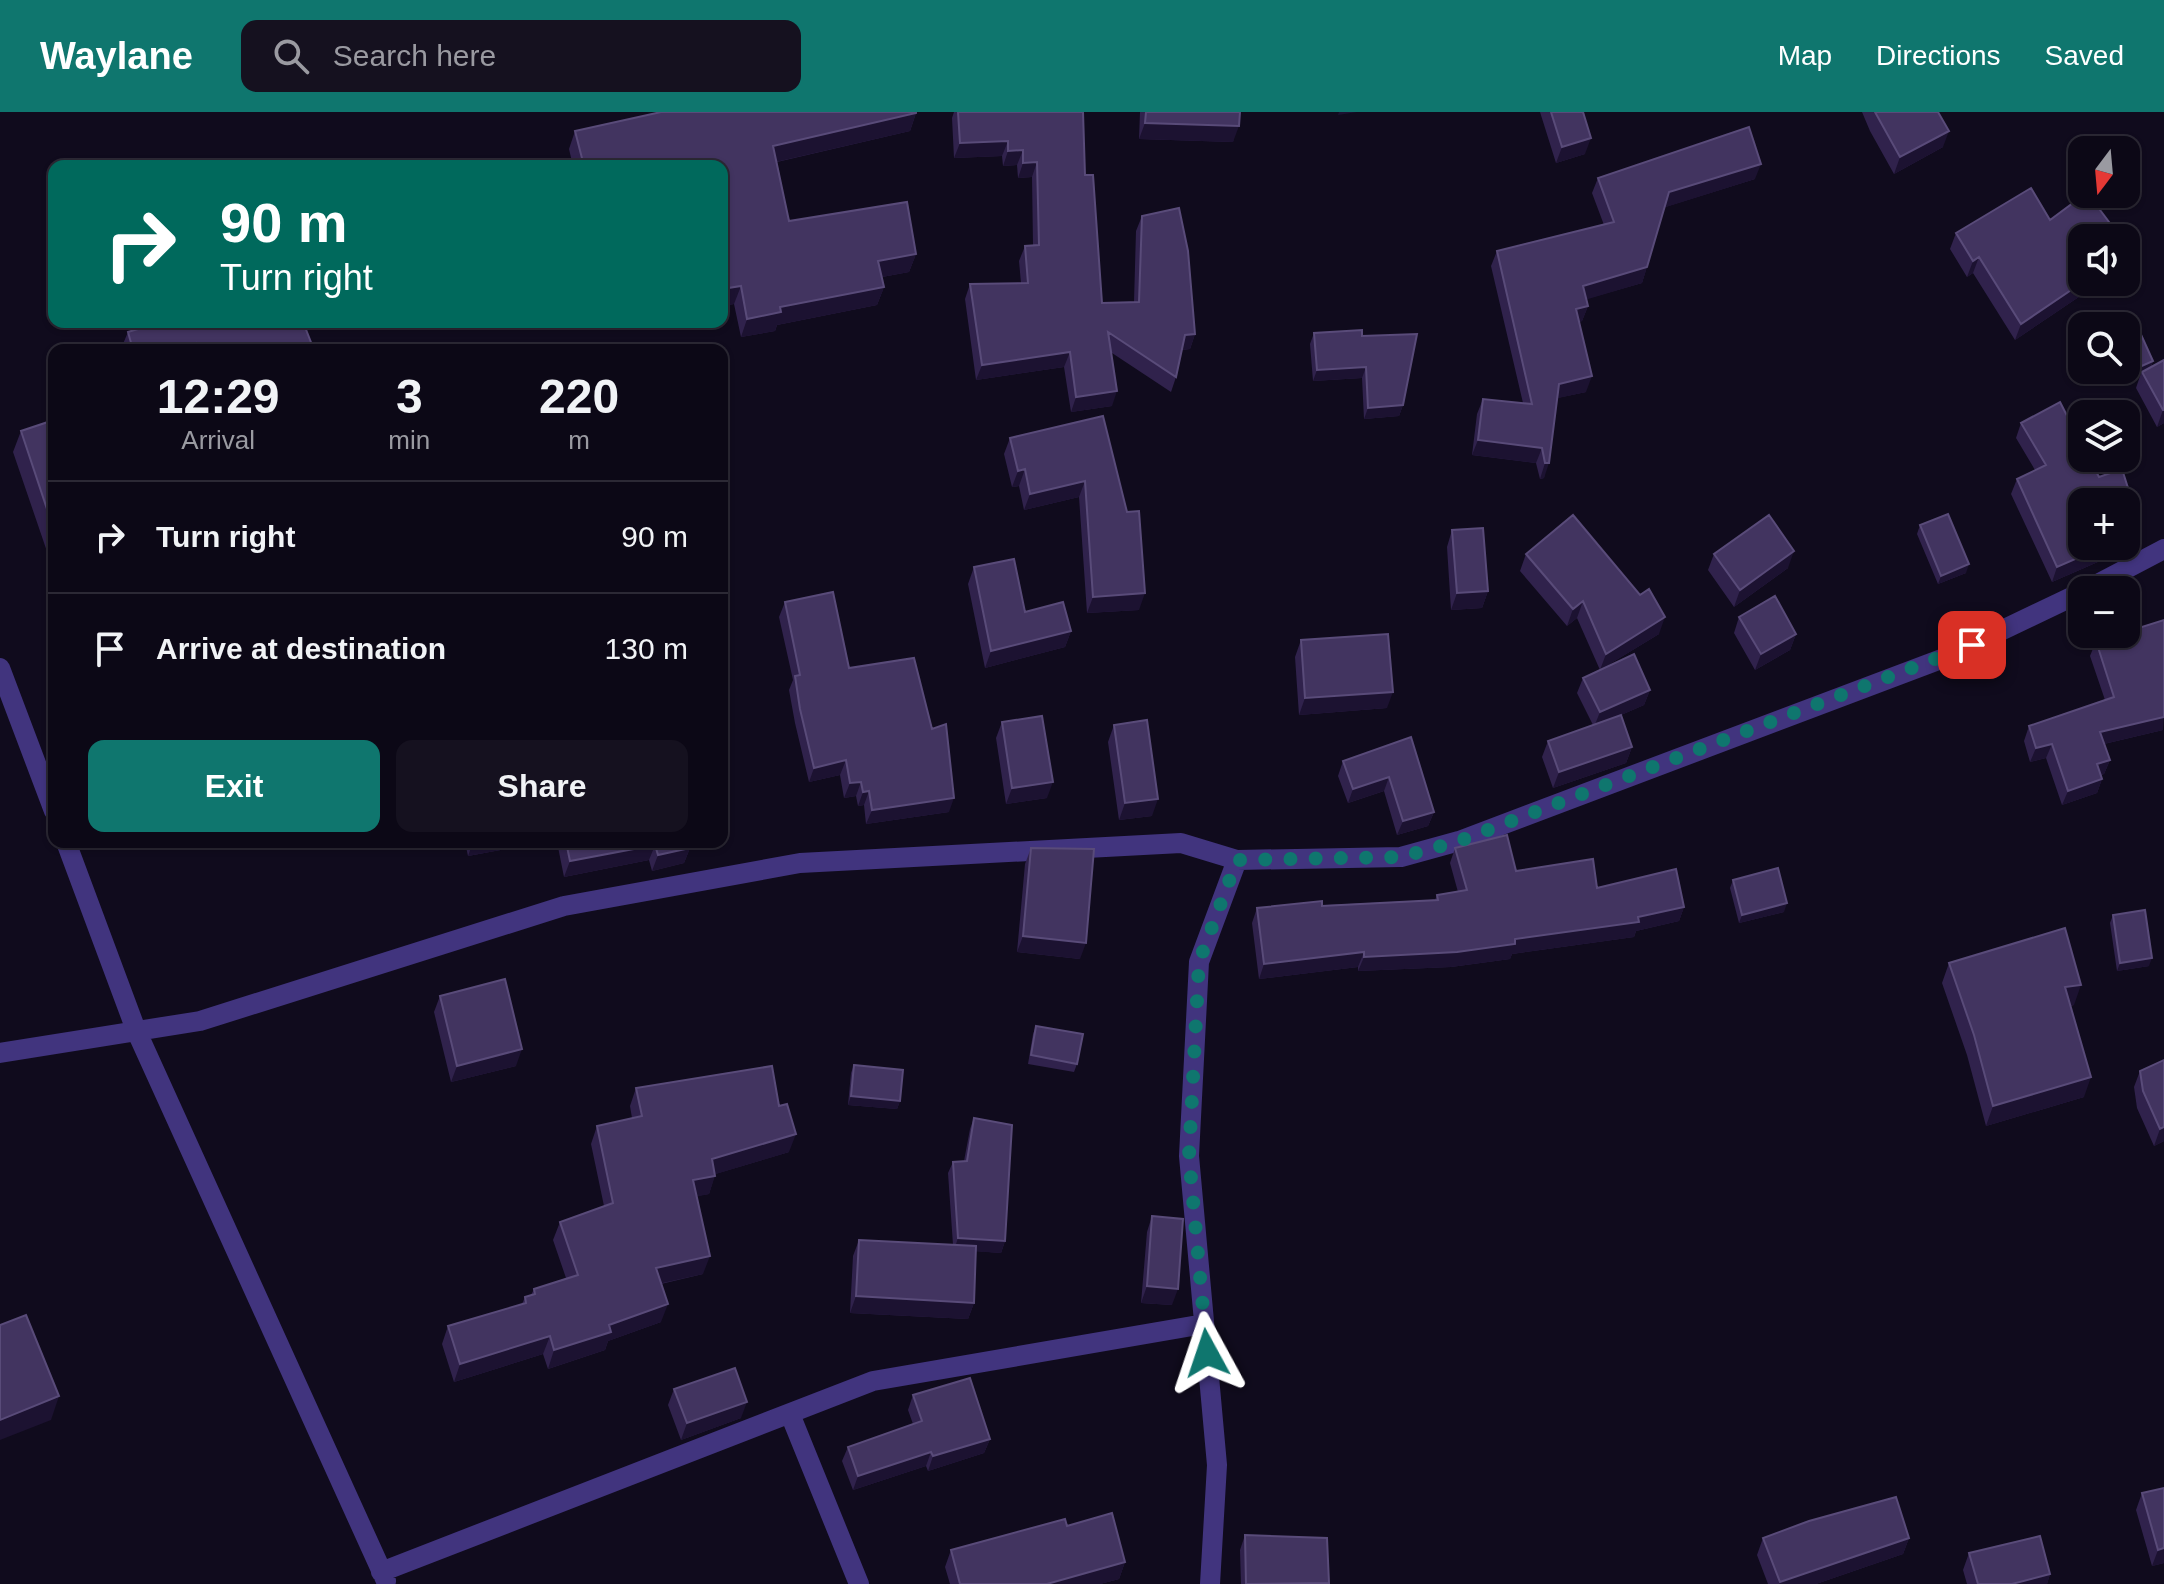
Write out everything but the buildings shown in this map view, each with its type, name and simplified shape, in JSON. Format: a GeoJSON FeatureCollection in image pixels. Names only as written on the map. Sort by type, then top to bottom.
{"type":"FeatureCollection","features":[{"type":"Feature","properties":{"kind":"street"},"geometry":{"type":"LineString","coordinates":[[2113,576],[2164,549]]}},
{"type":"Feature","properties":{"kind":"street"},"geometry":{"type":"LineString","coordinates":[[0,1053],[200,1021],[564,906],[800,863],[1181,843],[1237,860],[1401,857],[1459,841],[1944,658],[2068,599]]}},
{"type":"Feature","properties":{"kind":"street"},"geometry":{"type":"LineString","coordinates":[[0,668],[48,795]]}},
{"type":"Feature","properties":{"kind":"street"},"geometry":{"type":"LineString","coordinates":[[68,848],[136,1030],[384,1578],[873,1381],[1204,1324]]}},
{"type":"Feature","properties":{"kind":"street"},"geometry":{"type":"LineString","coordinates":[[1210,1584],[1217,1465],[1189,1156],[1199,962],[1237,860]]}},
{"type":"Feature","properties":{"kind":"street"},"geometry":{"type":"LineString","coordinates":[[790,1414],[859,1584]]}},
{"type":"Feature","properties":{"kind":"route"},"geometry":{"type":"LineString","coordinates":[[1207,1353],[1189,1156],[1199,962],[1237,860],[1401,857],[1459,841],[1972,645]]}}]}
